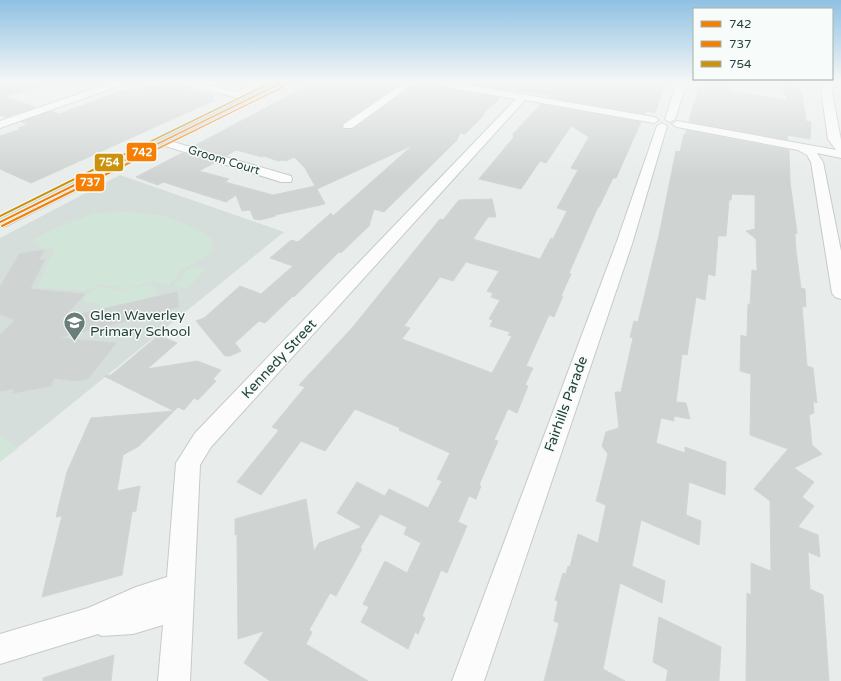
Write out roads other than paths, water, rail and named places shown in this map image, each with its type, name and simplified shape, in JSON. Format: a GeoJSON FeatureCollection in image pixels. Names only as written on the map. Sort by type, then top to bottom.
{"type":"FeatureCollection","features":[{"type":"Feature","properties":{"kind":"main road"},"geometry":{"type":"LineString","coordinates":[[0,222],[163,142],[213,114]]}},
{"type":"Feature","properties":{"kind":"street"},"geometry":{"type":"LineString","coordinates":[[0,125],[32,114]]}},
{"type":"Feature","properties":{"kind":"street"},"geometry":{"type":"LineString","coordinates":[[348,126],[365,114]]}},
{"type":"Feature","properties":{"kind":"street","name":"Kennedy Street"},"geometry":{"type":"LineString","coordinates":[[174,681],[188,462],[202,440],[507,114]]}},
{"type":"Feature","properties":{"kind":"street"},"geometry":{"type":"LineString","coordinates":[[617,114],[766,140],[802,147],[810,152],[830,154]]}},
{"type":"Feature","properties":{"kind":"street","name":"Fairhills Parade"},"geometry":{"type":"LineString","coordinates":[[468,681],[669,114]]}},
{"type":"Feature","properties":{"kind":"street"},"geometry":{"type":"LineString","coordinates":[[834,114],[837,144],[830,146],[830,154],[841,293]]}},
{"type":"Feature","properties":{"kind":"street"},"geometry":{"type":"LineString","coordinates":[[766,140],[830,154]]}},
{"type":"Feature","properties":{"kind":"street","name":"Groom Court"},"geometry":{"type":"LineString","coordinates":[[163,142],[286,179]]}},
{"type":"Feature","properties":{"kind":"street"},"geometry":{"type":"LineString","coordinates":[[0,649],[91,622],[133,619],[180,597]]}},
{"type":"Feature","properties":{"kind":"place","name":"Glen Waverley Primary School"},"geometry":{"type":"Point","coordinates":[74,342]}}]}
